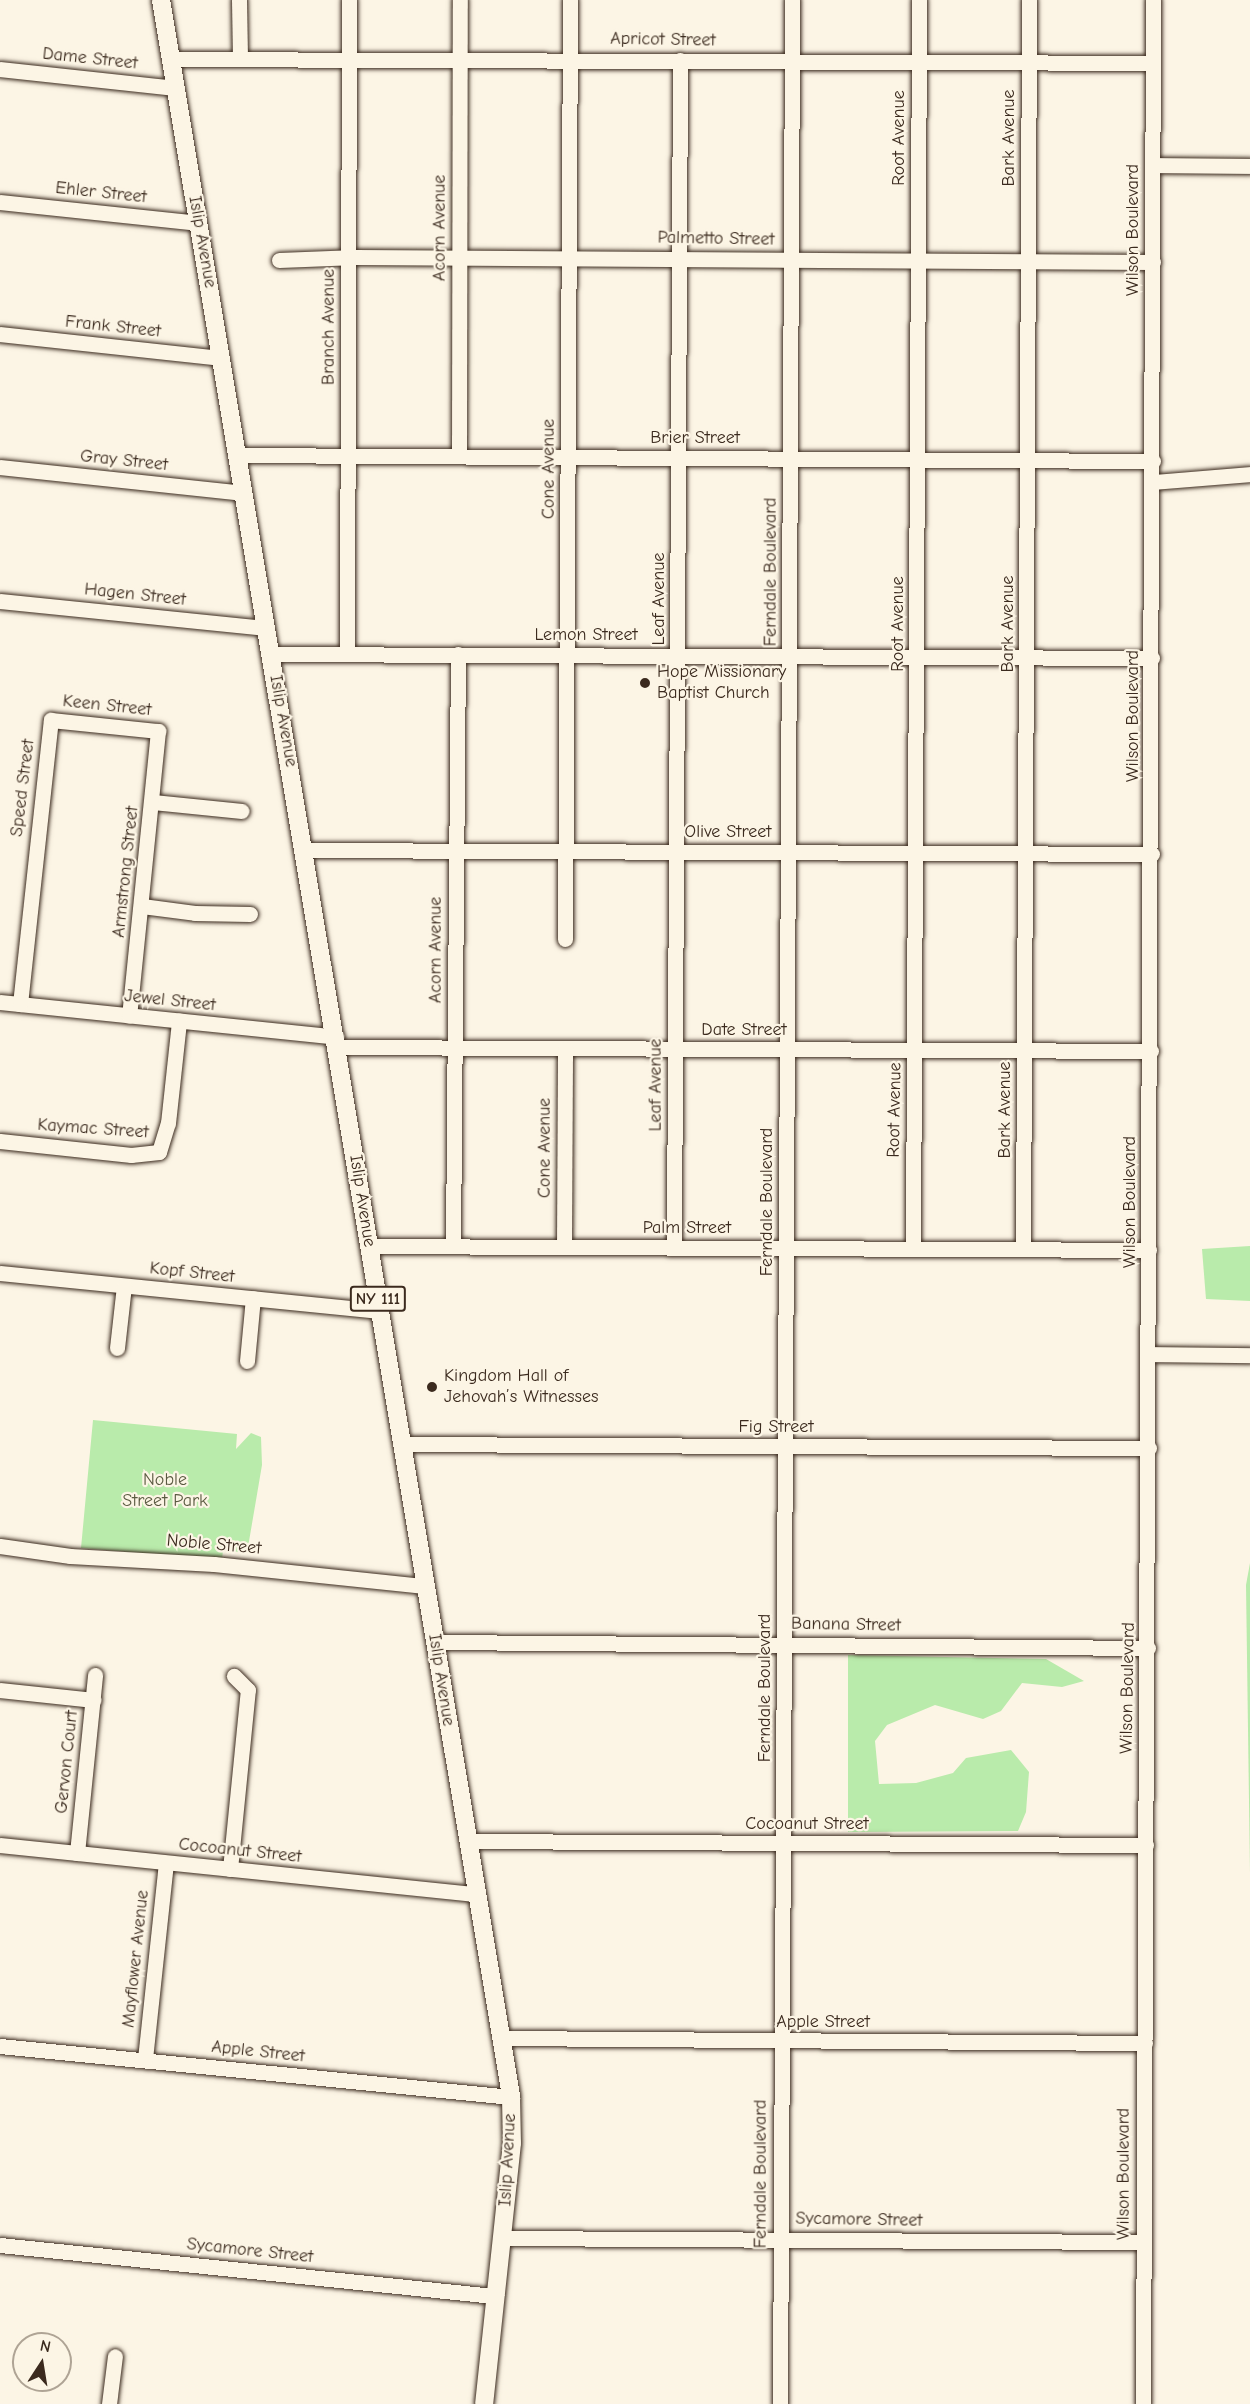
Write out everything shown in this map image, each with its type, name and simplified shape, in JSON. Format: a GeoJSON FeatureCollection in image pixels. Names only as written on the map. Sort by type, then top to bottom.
{"type":"FeatureCollection","features":[{"type":"Feature","properties":{"kind":"main road","name":"Islip Avenue"},"geometry":{"type":"LineString","coordinates":[[161,0],[272,654],[511,2097],[512,2143],[484,2404]]}},
{"type":"Feature","properties":{"kind":"street"},"geometry":{"type":"LineString","coordinates":[[239,0],[240,59]]}},
{"type":"Feature","properties":{"kind":"street","name":"Branch Avenue"},"geometry":{"type":"LineString","coordinates":[[347,653],[349,0]]}},
{"type":"Feature","properties":{"kind":"street","name":"Acorn Avenue"},"geometry":{"type":"LineString","coordinates":[[459,456],[460,0]]}},
{"type":"Feature","properties":{"kind":"street","name":"Cone Avenue"},"geometry":{"type":"LineString","coordinates":[[566,939],[570,0]]}},
{"type":"Feature","properties":{"kind":"street","name":"Ferndale Boulevard"},"geometry":{"type":"LineString","coordinates":[[780,2404],[792,0]]}},
{"type":"Feature","properties":{"kind":"street","name":"Root Avenue"},"geometry":{"type":"LineString","coordinates":[[913,1248],[919,459],[919,0]]}},
{"type":"Feature","properties":{"kind":"street","name":"Bark Avenue"},"geometry":{"type":"LineString","coordinates":[[1023,1248],[1029,459],[1029,0]]}},
{"type":"Feature","properties":{"kind":"street","name":"Wilson Boulevard"},"geometry":{"type":"LineString","coordinates":[[1143,2404],[1152,854],[1153,0]]}},
{"type":"Feature","properties":{"kind":"street","name":"Apricot Street"},"geometry":{"type":"LineString","coordinates":[[172,59],[1153,63]]}},
{"type":"Feature","properties":{"kind":"street","name":"Leaf Avenue"},"geometry":{"type":"LineString","coordinates":[[674,1247],[680,60]]}},
{"type":"Feature","properties":{"kind":"street","name":"Dame Street"},"geometry":{"type":"LineString","coordinates":[[0,69],[175,88]]}},
{"type":"Feature","properties":{"kind":"street"},"geometry":{"type":"LineString","coordinates":[[1153,165],[1250,165]]}},
{"type":"Feature","properties":{"kind":"street","name":"Ehler Street"},"geometry":{"type":"LineString","coordinates":[[0,202],[199,223]]}},
{"type":"Feature","properties":{"kind":"street","name":"Palmetto Street"},"geometry":{"type":"LineString","coordinates":[[279,260],[349,257],[1153,262]]}},
{"type":"Feature","properties":{"kind":"street","name":"Frank Street"},"geometry":{"type":"LineString","coordinates":[[0,334],[222,358]]}},
{"type":"Feature","properties":{"kind":"street","name":"Brier Street"},"geometry":{"type":"LineString","coordinates":[[238,455],[1153,460]]}},
{"type":"Feature","properties":{"kind":"street","name":"Gray Street"},"geometry":{"type":"LineString","coordinates":[[0,467],[244,493]]}},
{"type":"Feature","properties":{"kind":"street"},"geometry":{"type":"LineString","coordinates":[[1153,482],[1250,474]]}},
{"type":"Feature","properties":{"kind":"street","name":"Hagen Street"},"geometry":{"type":"LineString","coordinates":[[0,601],[267,628]]}},
{"type":"Feature","properties":{"kind":"street","name":"Lemon Street"},"geometry":{"type":"LineString","coordinates":[[272,654],[1152,658]]}},
{"type":"Feature","properties":{"kind":"street","name":"Acorn Avenue"},"geometry":{"type":"LineString","coordinates":[[453,1246],[458,654]]}},
{"type":"Feature","properties":{"kind":"street","name":"Keen Street"},"geometry":{"type":"LineString","coordinates":[[51,720],[158,731]]}},
{"type":"Feature","properties":{"kind":"street","name":"Speed Street"},"geometry":{"type":"LineString","coordinates":[[20,1004],[51,720]]}},
{"type":"Feature","properties":{"kind":"street","name":"Armstrong Street"},"geometry":{"type":"LineString","coordinates":[[129,1016],[153,802],[158,731]]}},
{"type":"Feature","properties":{"kind":"street"},"geometry":{"type":"LineString","coordinates":[[153,802],[242,811]]}},
{"type":"Feature","properties":{"kind":"street","name":"Olive Street"},"geometry":{"type":"LineString","coordinates":[[304,850],[1152,854]]}},
{"type":"Feature","properties":{"kind":"street"},"geometry":{"type":"LineString","coordinates":[[142,906],[195,913],[250,914]]}},
{"type":"Feature","properties":{"kind":"street","name":"Jewel Street"},"geometry":{"type":"LineString","coordinates":[[0,1002],[336,1042]]}},
{"type":"Feature","properties":{"kind":"street","name":"Kaymac Street"},"geometry":{"type":"LineString","coordinates":[[0,1141],[131,1155],[159,1152],[168,1123],[179,1022]]}},
{"type":"Feature","properties":{"kind":"street","name":"Date Street"},"geometry":{"type":"LineString","coordinates":[[336,1042],[455,1048],[1151,1051]]}},
{"type":"Feature","properties":{"kind":"street","name":"Cone Avenue"},"geometry":{"type":"LineString","coordinates":[[564,1247],[565,1049]]}},
{"type":"Feature","properties":{"kind":"street","name":"Palm Street"},"geometry":{"type":"LineString","coordinates":[[369,1246],[1149,1250]]}},
{"type":"Feature","properties":{"kind":"street","name":"Kopf Street"},"geometry":{"type":"LineString","coordinates":[[0,1273],[380,1311]]}},
{"type":"Feature","properties":{"kind":"street"},"geometry":{"type":"LineString","coordinates":[[117,1348],[124,1286]]}},
{"type":"Feature","properties":{"kind":"street"},"geometry":{"type":"LineString","coordinates":[[247,1361],[253,1298]]}},
{"type":"Feature","properties":{"kind":"street"},"geometry":{"type":"LineString","coordinates":[[1149,1354],[1250,1355]]}},
{"type":"Feature","properties":{"kind":"street","name":"Fig Street"},"geometry":{"type":"LineString","coordinates":[[403,1444],[1149,1448]]}},
{"type":"Feature","properties":{"kind":"street","name":"Noble Street"},"geometry":{"type":"LineString","coordinates":[[0,1546],[70,1556],[214,1564],[425,1586]]}},
{"type":"Feature","properties":{"kind":"street","name":"Banana Street"},"geometry":{"type":"LineString","coordinates":[[435,1642],[1148,1648]]}},
{"type":"Feature","properties":{"kind":"street","name":"Gervon Court"},"geometry":{"type":"LineString","coordinates":[[77,1853],[95,1675]]}},
{"type":"Feature","properties":{"kind":"street"},"geometry":{"type":"LineString","coordinates":[[230,1869],[248,1690],[234,1676]]}},
{"type":"Feature","properties":{"kind":"street"},"geometry":{"type":"LineString","coordinates":[[0,1690],[93,1700]]}},
{"type":"Feature","properties":{"kind":"street","name":"Cocoanut Street"},"geometry":{"type":"LineString","coordinates":[[468,1841],[1146,1845]]}},
{"type":"Feature","properties":{"kind":"street","name":"Cocoanut Street"},"geometry":{"type":"LineString","coordinates":[[0,1845],[477,1894]]}},
{"type":"Feature","properties":{"kind":"street","name":"Mayflower Avenue"},"geometry":{"type":"LineString","coordinates":[[145,2060],[166,1863]]}},
{"type":"Feature","properties":{"kind":"street","name":"Apple Street"},"geometry":{"type":"LineString","coordinates":[[502,2038],[1145,2043]]}},
{"type":"Feature","properties":{"kind":"street","name":"Apple Street"},"geometry":{"type":"LineString","coordinates":[[0,2046],[511,2097]]}},
{"type":"Feature","properties":{"kind":"street","name":"Sycamore Street"},"geometry":{"type":"LineString","coordinates":[[503,2238],[1144,2242]]}},
{"type":"Feature","properties":{"kind":"street","name":"Sycamore Street"},"geometry":{"type":"LineString","coordinates":[[0,2245],[496,2296]]}},
{"type":"Feature","properties":{"kind":"street"},"geometry":{"type":"LineString","coordinates":[[109,2404],[115,2356]]}},
{"type":"Feature","properties":{"kind":"green space"},"geometry":{"type":"Polygon","coordinates":[[[1250,1246],[1250,1301],[1206,1299],[1202,1249],[1250,1246]]]}},
{"type":"Feature","properties":{"kind":"green space","name":"Noble Street Park"},"geometry":{"type":"Polygon","coordinates":[[[93,1420],[237,1434],[236,1449],[251,1433],[261,1437],[262,1465],[247,1553],[223,1550],[222,1560],[81,1548],[93,1420]]]}},
{"type":"Feature","properties":{"kind":"green space"},"geometry":{"type":"Polygon","coordinates":[[[1250,1563],[1250,1873],[1246,1585],[1250,1563]]]}},
{"type":"Feature","properties":{"kind":"green space"},"geometry":{"type":"Polygon","coordinates":[[[848,1655],[1046,1659],[1084,1681],[1062,1687],[1022,1683],[1001,1711],[983,1719],[935,1705],[887,1725],[875,1741],[879,1784],[916,1783],[953,1773],[966,1758],[1011,1750],[1029,1772],[1026,1812],[1018,1831],[848,1832],[848,1655]]]}},
{"type":"Feature","properties":{"kind":"place","name":"Hope Missionary Baptist Church"},"geometry":{"type":"Point","coordinates":[645,683]}},
{"type":"Feature","properties":{"kind":"place","name":"Kingdom Hall of Jehovah’s Witnesses"},"geometry":{"type":"Point","coordinates":[432,1387]}}]}
